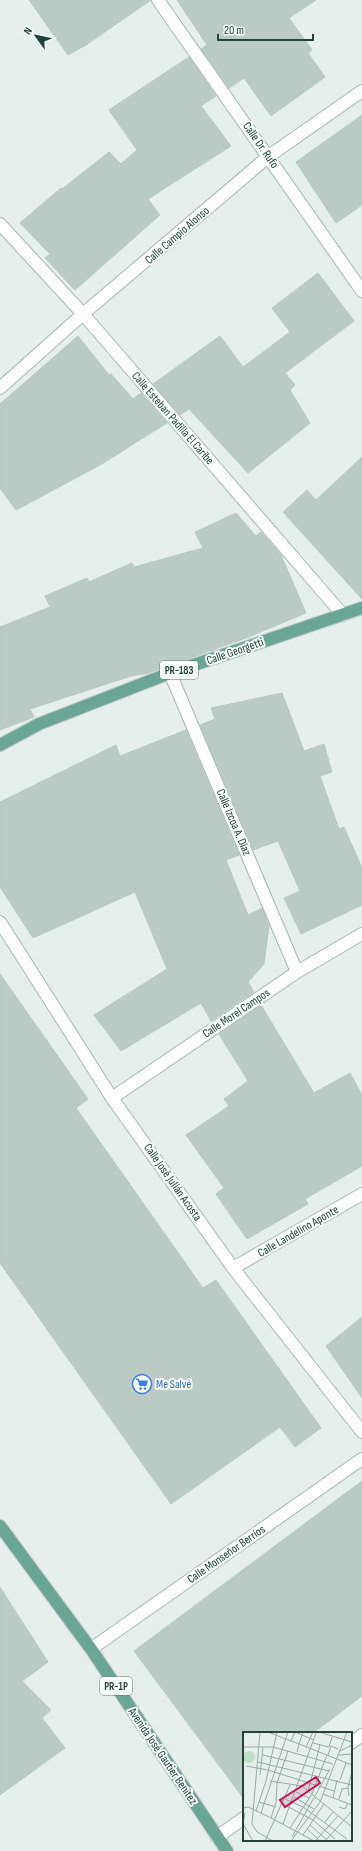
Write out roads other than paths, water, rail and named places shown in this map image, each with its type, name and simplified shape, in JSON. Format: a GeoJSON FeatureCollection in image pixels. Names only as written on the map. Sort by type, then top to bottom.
{"type":"FeatureCollection","features":[{"type":"Feature","properties":{"kind":"main road","name":"Calle Georgetti"},"geometry":{"type":"LineString","coordinates":[[0,745],[39,724],[170,673],[362,608]]}},
{"type":"Feature","properties":{"kind":"main road","name":"Avenida José Gautier Benítez"},"geometry":{"type":"LineString","coordinates":[[0,1526],[91,1649],[227,1851]]}},
{"type":"Feature","properties":{"kind":"street","name":"Calle Dr. Rufo"},"geometry":{"type":"LineString","coordinates":[[158,0],[269,156],[362,291]]}},
{"type":"Feature","properties":{"kind":"street","name":"Calle Campio Alonso"},"geometry":{"type":"LineString","coordinates":[[0,388],[269,156],[362,91]]}},
{"type":"Feature","properties":{"kind":"street","name":"Calle Esteban Padilla El Caribe"},"geometry":{"type":"LineString","coordinates":[[0,224],[84,314],[343,615]]}},
{"type":"Feature","properties":{"kind":"street","name":"Calle Izcoa A. Díaz"},"geometry":{"type":"LineString","coordinates":[[170,673],[297,972]]}},
{"type":"Feature","properties":{"kind":"street","name":"Calle José Julián Acosta"},"geometry":{"type":"LineString","coordinates":[[0,922],[112,1098],[234,1268],[362,1432]]}},
{"type":"Feature","properties":{"kind":"street","name":"Calle Morel Campos"},"geometry":{"type":"LineString","coordinates":[[112,1098],[297,972],[362,934]]}},
{"type":"Feature","properties":{"kind":"street","name":"Calle Landelino Aponte"},"geometry":{"type":"LineString","coordinates":[[234,1268],[362,1194]]}},
{"type":"Feature","properties":{"kind":"street","name":"Calle Monseñor Berríos"},"geometry":{"type":"LineString","coordinates":[[91,1649],[362,1458]]}},
{"type":"Feature","properties":{"kind":"street"},"geometry":{"type":"LineString","coordinates":[[352,1742],[362,1735]]}},
{"type":"Feature","properties":{"kind":"street"},"geometry":{"type":"LineString","coordinates":[[217,1837],[243,1819]]}},
{"type":"Feature","properties":{"kind":"place","name":"Me Salvé"},"geometry":{"type":"Point","coordinates":[142,1384]}}]}
